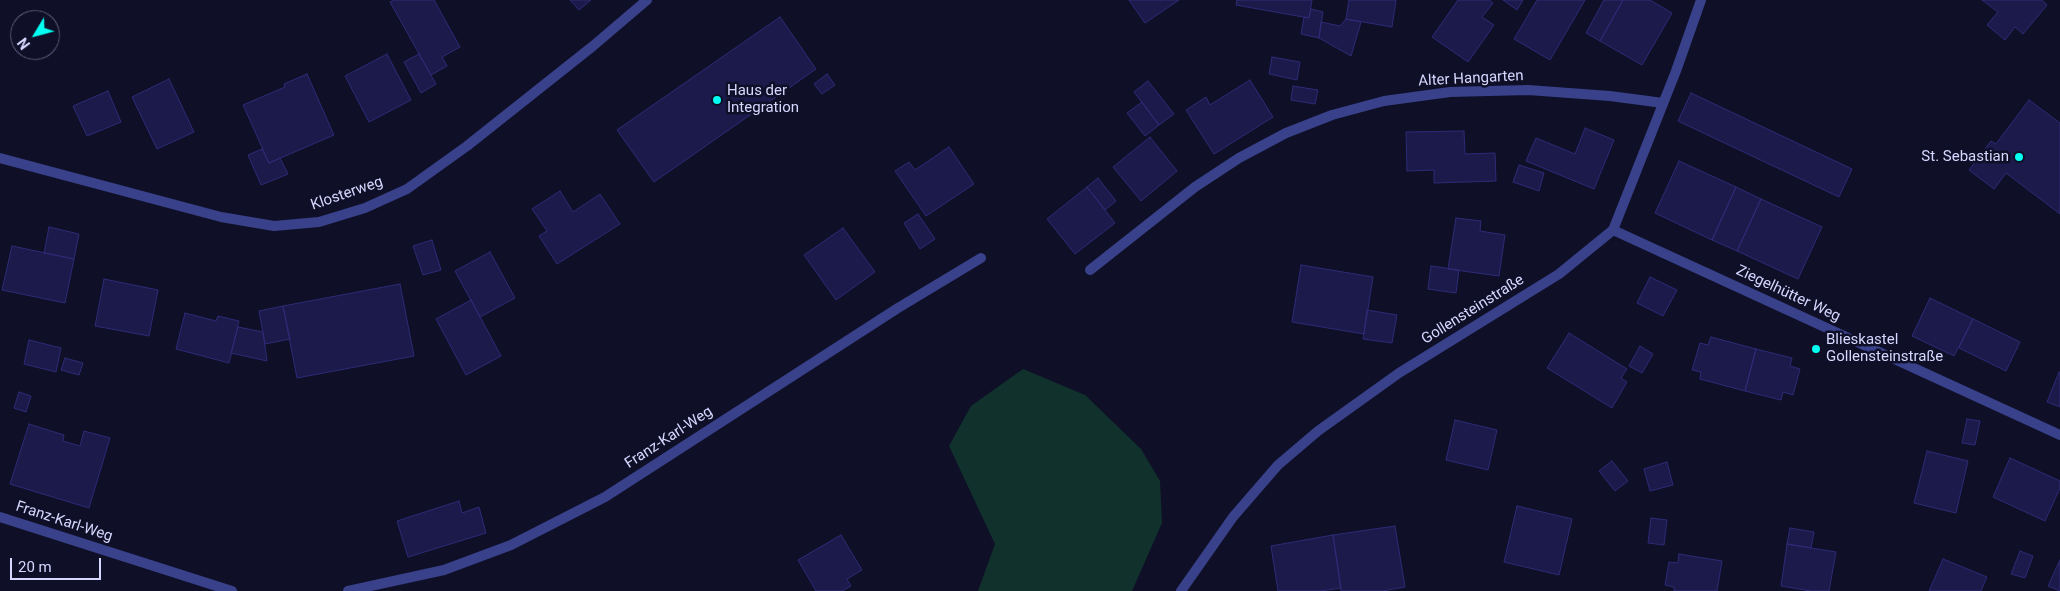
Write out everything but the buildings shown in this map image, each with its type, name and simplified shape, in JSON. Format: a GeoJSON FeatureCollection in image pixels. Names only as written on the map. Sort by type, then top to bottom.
{"type":"FeatureCollection","features":[{"type":"Feature","properties":{"kind":"street","name":"Klosterweg"},"geometry":{"type":"LineString","coordinates":[[0,158],[221,217],[274,226],[319,222],[365,208],[407,189],[467,146],[647,0]]}},
{"type":"Feature","properties":{"kind":"street","name":"Gollensteinstraße"},"geometry":{"type":"LineString","coordinates":[[1181,591],[1233,516],[1278,465],[1318,431],[1399,373],[1559,274],[1613,230],[1701,0]]}},
{"type":"Feature","properties":{"kind":"street","name":"Alter Hangarten"},"geometry":{"type":"LineString","coordinates":[[1090,270],[1188,192],[1239,158],[1286,133],[1332,115],[1384,101],[1450,92],[1528,90],[1610,96],[1663,103]]}},
{"type":"Feature","properties":{"kind":"street","name":"Ziegelhütter Weg"},"geometry":{"type":"LineString","coordinates":[[1613,230],[2060,435]]}},
{"type":"Feature","properties":{"kind":"street","name":"Franz-Karl-Weg"},"geometry":{"type":"LineString","coordinates":[[348,591],[444,570],[511,545],[605,497],[898,308],[981,258]]}},
{"type":"Feature","properties":{"kind":"street","name":"Franz-Karl-Weg"},"geometry":{"type":"LineString","coordinates":[[0,517],[232,591]]}},
{"type":"Feature","properties":{"kind":"green space"},"geometry":{"type":"Polygon","coordinates":[[[1023,369],[1085,395],[1141,449],[1160,481],[1162,523],[1132,591],[978,591],[995,544],[949,446],[971,406],[1023,369]]]}},
{"type":"Feature","properties":{"kind":"place","name":"Haus der Integration"},"geometry":{"type":"Point","coordinates":[717,100]}},
{"type":"Feature","properties":{"kind":"place","name":"St. Sebastian"},"geometry":{"type":"Point","coordinates":[2019,157]}},
{"type":"Feature","properties":{"kind":"place","name":"Blieskastel Gollensteinstraße"},"geometry":{"type":"Point","coordinates":[1816,349]}}]}
